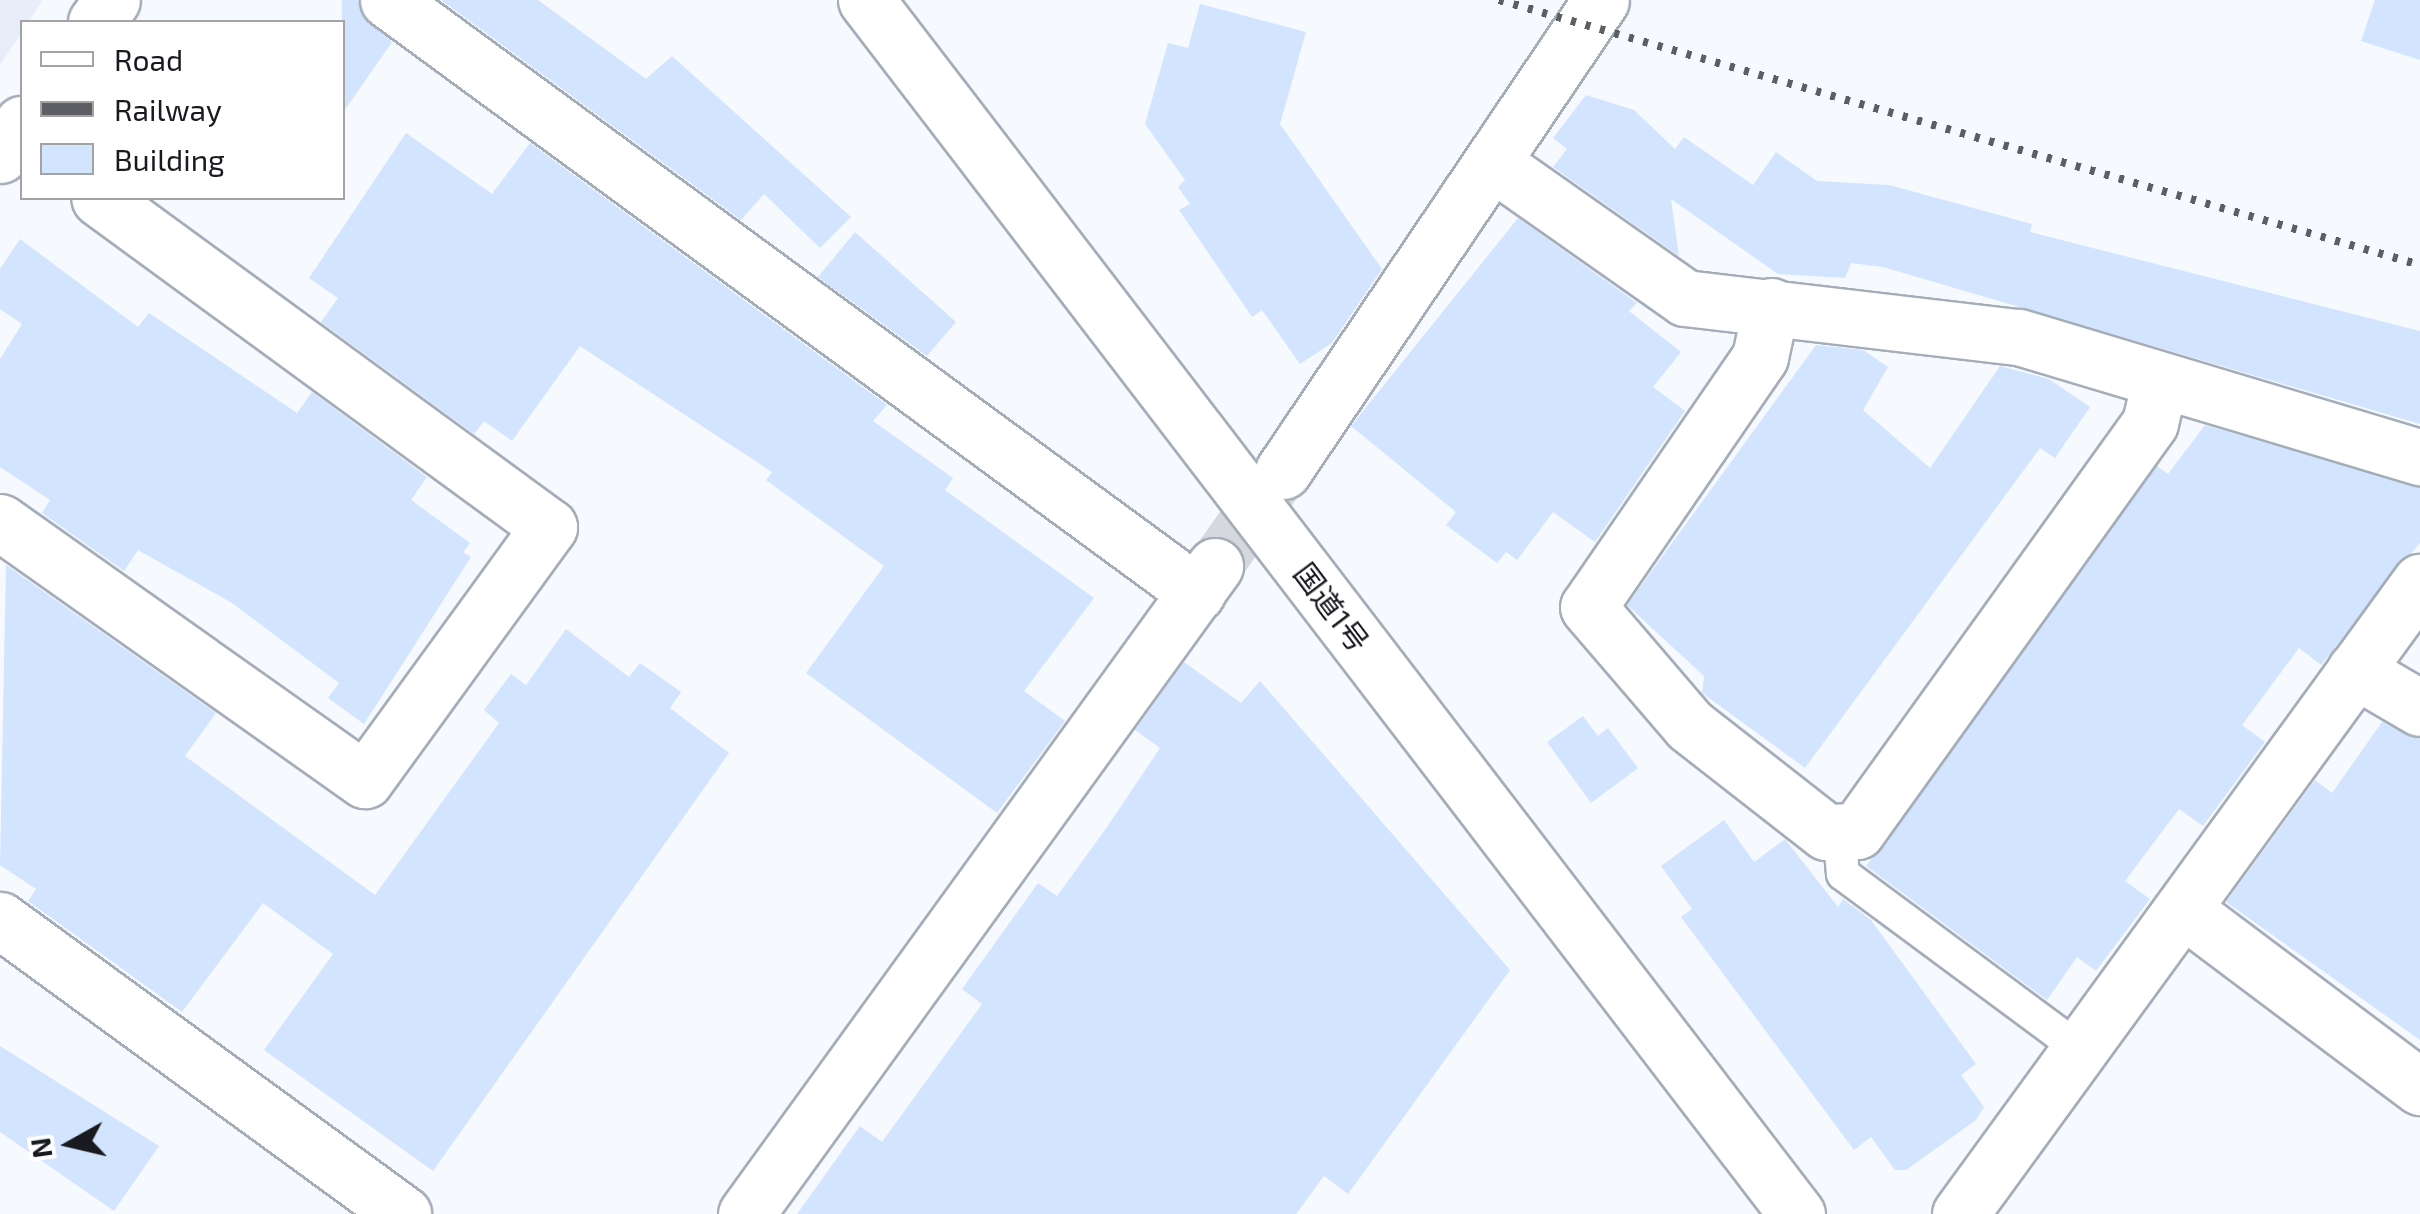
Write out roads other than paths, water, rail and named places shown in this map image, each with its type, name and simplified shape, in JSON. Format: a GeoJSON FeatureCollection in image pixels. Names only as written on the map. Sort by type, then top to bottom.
{"type":"FeatureCollection","features":[{"type":"Feature","properties":{"kind":"main road"},"geometry":{"type":"LineString","coordinates":[[388,0],[1206,580],[746,1214]]}},
{"type":"Feature","properties":{"kind":"main road","name":"国道1号"},"geometry":{"type":"LineString","coordinates":[[866,0],[1797,1214]]}},
{"type":"Feature","properties":{"kind":"main road"},"geometry":{"type":"LineString","coordinates":[[1283,470],[1496,165],[1601,0]]}},
{"type":"Feature","properties":{"kind":"main road"},"geometry":{"type":"LineString","coordinates":[[1496,165],[1685,298],[1964,325],[2420,457]]}},
{"type":"Feature","properties":{"kind":"main road"},"geometry":{"type":"LineString","coordinates":[[0,522],[364,780],[548,526],[102,200]]}},
{"type":"Feature","properties":{"kind":"main road"},"geometry":{"type":"LineString","coordinates":[[1771,306],[1760,357],[1588,608],[1689,724],[1826,832],[1856,831],[2150,423],[2160,380]]}},
{"type":"Feature","properties":{"kind":"main road"},"geometry":{"type":"LineString","coordinates":[[1960,1214],[2420,582]]}},
{"type":"Feature","properties":{"kind":"main road"},"geometry":{"type":"LineString","coordinates":[[2356,670],[2420,708]]}},
{"type":"Feature","properties":{"kind":"main road"},"geometry":{"type":"LineString","coordinates":[[2184,910],[2420,1087]]}},
{"type":"Feature","properties":{"kind":"main road"},"geometry":{"type":"LineString","coordinates":[[0,920],[403,1214]]}},
{"type":"Feature","properties":{"kind":"lane"},"geometry":{"type":"LineString","coordinates":[[1840,832],[1843,874],[2081,1050]]}},
{"type":"Feature","properties":{"kind":"tunnel"},"geometry":{"type":"LineString","coordinates":[[1215,566],[1282,471]]}},
{"type":"Feature","properties":{"kind":"railway"},"geometry":{"type":"LineString","coordinates":[[1499,0],[2420,265]]}}]}
